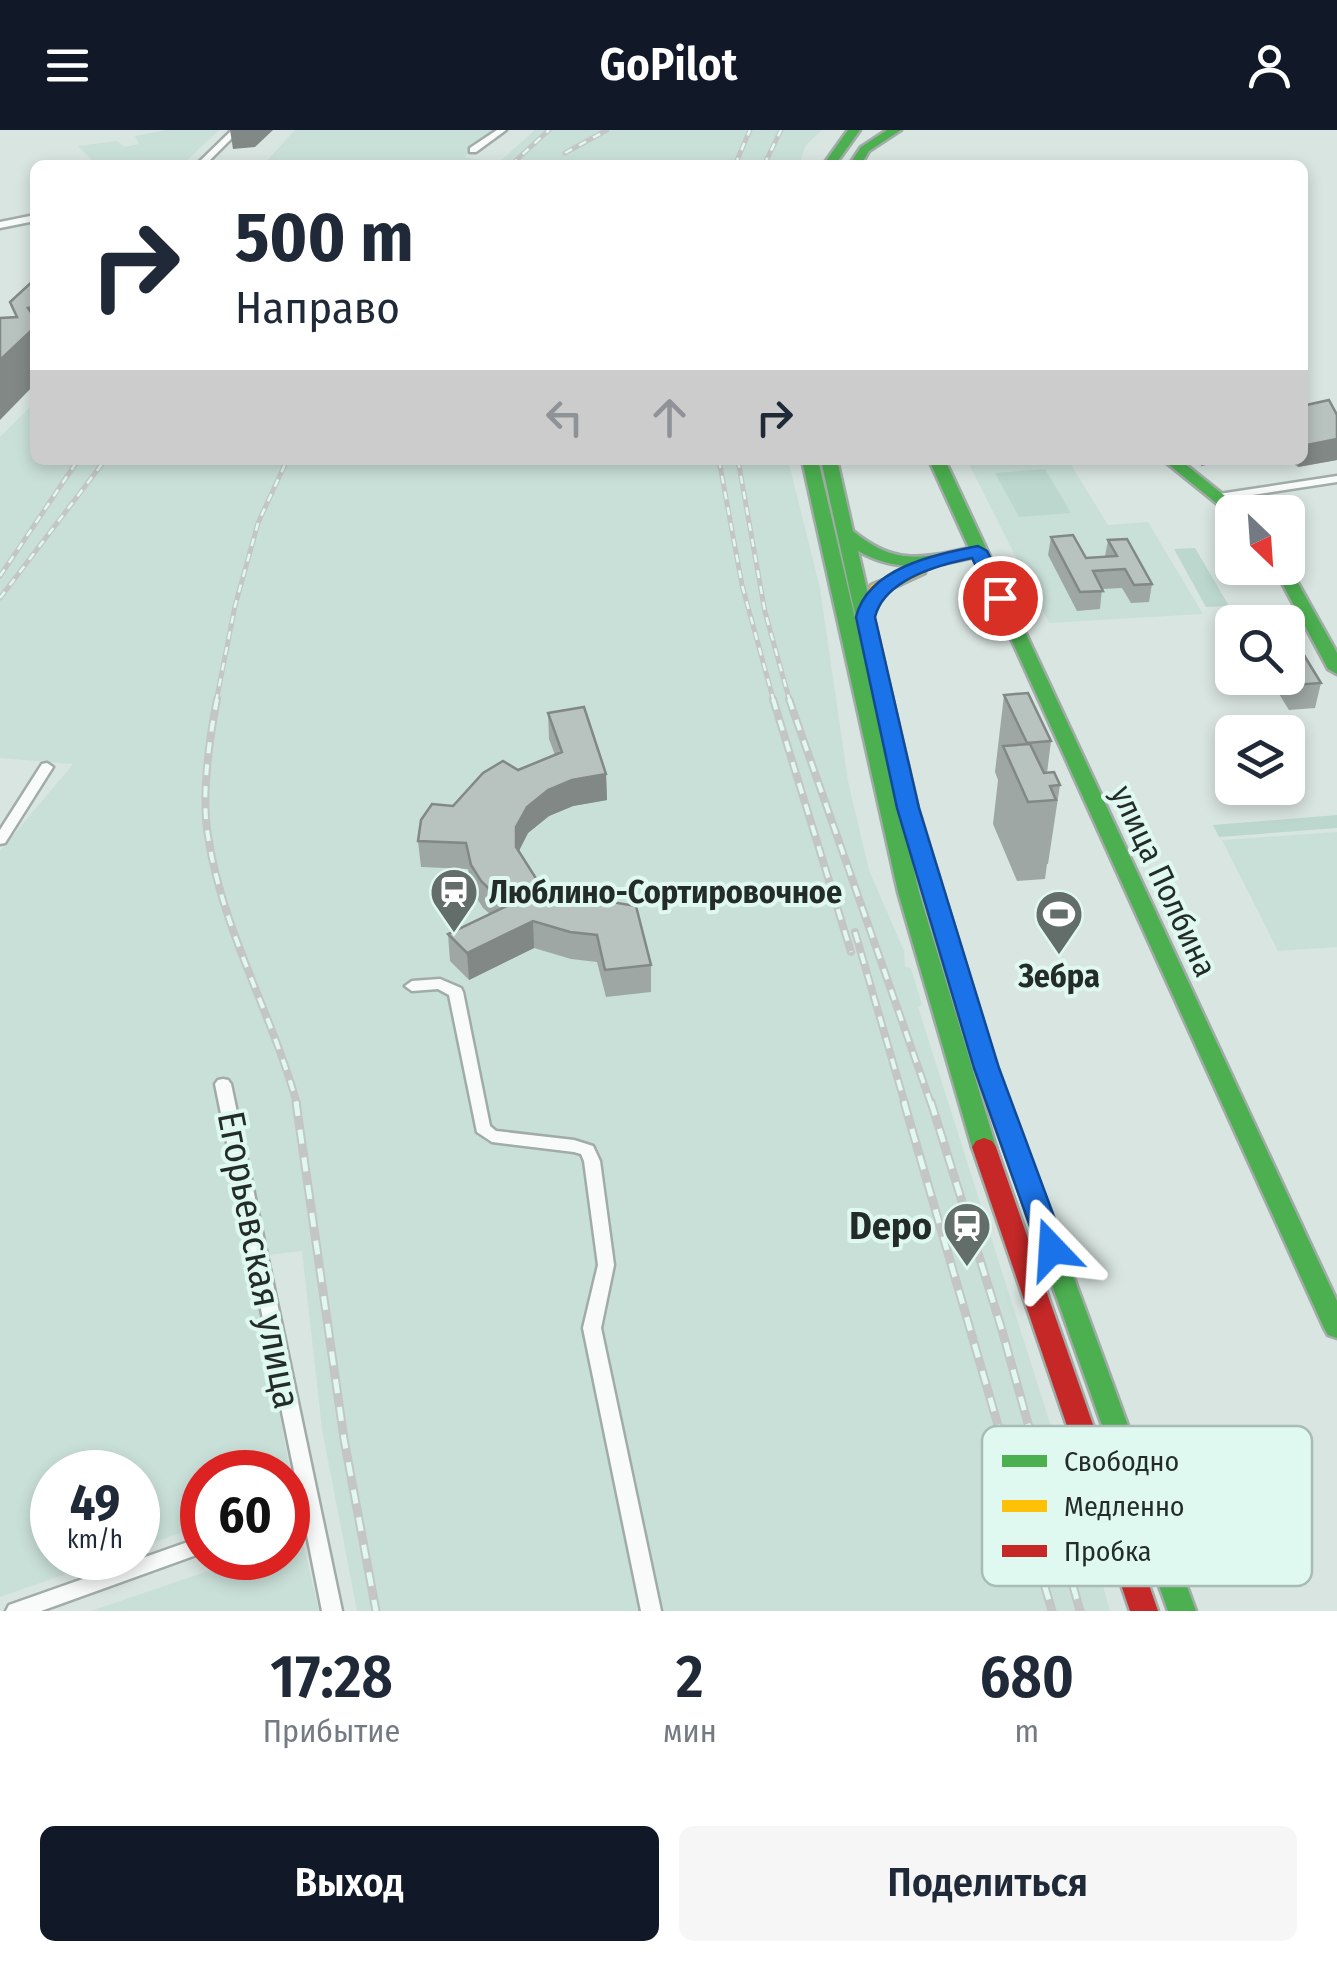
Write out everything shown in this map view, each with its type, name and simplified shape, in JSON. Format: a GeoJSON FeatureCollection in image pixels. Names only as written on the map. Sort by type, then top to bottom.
{"type":"FeatureCollection","features":[{"type":"Feature","properties":{"kind":"main road"},"geometry":{"type":"LineString","coordinates":[[817,160],[838,130]]}},
{"type":"Feature","properties":{"kind":"main road"},"geometry":{"type":"LineString","coordinates":[[833,160],[854,130]]}},
{"type":"Feature","properties":{"kind":"main road"},"geometry":{"type":"LineString","coordinates":[[858,160],[866,149],[895,130]]}},
{"type":"Feature","properties":{"kind":"main road"},"geometry":{"type":"LineString","coordinates":[[811,465],[886,807],[958,1072],[1080,1426]]}},
{"type":"Feature","properties":{"kind":"main road"},"geometry":{"type":"LineString","coordinates":[[830,465],[908,808],[986,1068],[1115,1426]]}},
{"type":"Feature","properties":{"kind":"main road","name":"улица Полбина"},"geometry":{"type":"LineString","coordinates":[[939,465],[1337,1328]]}},
{"type":"Feature","properties":{"kind":"main road"},"geometry":{"type":"LineString","coordinates":[[1178,465],[1216,495]]}},
{"type":"Feature","properties":{"kind":"main road"},"geometry":{"type":"LineString","coordinates":[[847,534],[870,556],[892,564],[916,564],[978,551]]}},
{"type":"Feature","properties":{"kind":"main road"},"geometry":{"type":"LineString","coordinates":[[865,617],[870,598],[884,584],[954,556]]}},
{"type":"Feature","properties":{"kind":"main road"},"geometry":{"type":"LineString","coordinates":[[1291,585],[1337,669]]}},
{"type":"Feature","properties":{"kind":"main road"},"geometry":{"type":"LineString","coordinates":[[1135,1586],[1144,1611]]}},
{"type":"Feature","properties":{"kind":"main road"},"geometry":{"type":"LineString","coordinates":[[1173,1586],[1182,1611]]}},
{"type":"Feature","properties":{"kind":"street"},"geometry":{"type":"LineString","coordinates":[[205,160],[236,130]]}},
{"type":"Feature","properties":{"kind":"street"},"geometry":{"type":"LineString","coordinates":[[473,150],[502,130]]}},
{"type":"Feature","properties":{"kind":"street"},"geometry":{"type":"LineString","coordinates":[[0,224],[30,219]]}},
{"type":"Feature","properties":{"kind":"street"},"geometry":{"type":"LineString","coordinates":[[1231,495],[1337,479]]}},
{"type":"Feature","properties":{"kind":"street"},"geometry":{"type":"LineString","coordinates":[[0,840],[47,767]]}},
{"type":"Feature","properties":{"kind":"street"},"geometry":{"type":"LineString","coordinates":[[412,986],[440,984],[456,992],[483,1128],[492,1136],[587,1150],[592,1162],[606,1265],[592,1328],[651,1611]]}},
{"type":"Feature","properties":{"kind":"street","name":"Егорьевская улица"},"geometry":{"type":"LineString","coordinates":[[223,1084],[297,1450]]}},
{"type":"Feature","properties":{"kind":"street","name":"Егорьевская улица"},"geometry":{"type":"LineString","coordinates":[[310,1514],[332,1611]]}},
{"type":"Feature","properties":{"kind":"street"},"geometry":{"type":"LineString","coordinates":[[16,1611],[180,1552]]}},
{"type":"Feature","properties":{"kind":"shaded area"},"geometry":{"type":"Polygon","coordinates":[[[165,130],[219,130],[187,160],[92,160],[78,146],[117,141],[124,147],[139,144],[135,136],[165,130]]]}},
{"type":"Feature","properties":{"kind":"shaded area"},"geometry":{"type":"Polygon","coordinates":[[[295,130],[502,130],[464,157],[481,160],[268,160],[295,130]]]}},
{"type":"Feature","properties":{"kind":"shaded area"},"geometry":{"type":"Polygon","coordinates":[[[535,130],[822,130],[806,145],[801,160],[501,160],[535,130]]]}},
{"type":"Feature","properties":{"kind":"shaded area"},"geometry":{"type":"Polygon","coordinates":[[[30,407],[30,465],[789,465],[820,588],[848,781],[869,870],[904,951],[905,967],[911,968],[922,1005],[918,1007],[1051,1426],[982,1426],[982,1586],[1103,1586],[1110,1611],[357,1611],[322,1429],[302,1251],[251,1257],[286,1450],[180,1450],[180,1533],[160,1540],[160,1450],[30,1450],[30,1580],[49,1580],[0,1597],[0,851],[73,764],[0,758],[0,437],[30,407]]]}},
{"type":"Feature","properties":{"kind":"shaded area"},"geometry":{"type":"Polygon","coordinates":[[[970,465],[1071,465],[1108,525],[1148,522],[1203,614],[1049,623],[970,465]]]}},
{"type":"Feature","properties":{"kind":"shaded area"},"geometry":{"type":"Polygon","coordinates":[[[1045,469],[1071,513],[1019,517],[995,473],[1045,469]]]}},
{"type":"Feature","properties":{"kind":"shaded area"},"geometry":{"type":"Polygon","coordinates":[[[1195,548],[1228,605],[1206,607],[1174,549],[1195,548]]]}},
{"type":"Feature","properties":{"kind":"shaded area"},"geometry":{"type":"Polygon","coordinates":[[[1337,815],[1337,828],[1219,837],[1213,825],[1337,815]]]}},
{"type":"Feature","properties":{"kind":"shaded area"},"geometry":{"type":"Polygon","coordinates":[[[1337,832],[1337,947],[1278,951],[1222,840],[1337,832]]]}},
{"type":"Feature","properties":{"kind":"shaded area"},"geometry":{"type":"Polygon","coordinates":[[[310,1572],[319,1611],[91,1611],[182,1580],[310,1580],[310,1572]]]}},
{"type":"Feature","properties":{"kind":"building"},"geometry":{"type":"Polygon","coordinates":[[[30,284],[30,332],[0,360],[0,318],[17,317],[10,302],[30,284]]]}},
{"type":"Feature","properties":{"kind":"building"},"geometry":{"type":"Polygon","coordinates":[[[1329,400],[1337,415],[1337,439],[1308,445],[1308,405],[1329,400]]]}},
{"type":"Feature","properties":{"kind":"building"},"geometry":{"type":"Polygon","coordinates":[[[1073,535],[1086,558],[1117,556],[1108,540],[1127,539],[1152,584],[1134,585],[1125,569],[1093,571],[1103,591],[1080,592],[1051,537],[1073,535]]]}},
{"type":"Feature","properties":{"kind":"building"},"geometry":{"type":"Polygon","coordinates":[[[1305,657],[1321,683],[1305,684],[1305,657]]]}},
{"type":"Feature","properties":{"kind":"building"},"geometry":{"type":"Polygon","coordinates":[[[1028,693],[1051,741],[1027,743],[1004,695],[1028,693]]]}},
{"type":"Feature","properties":{"kind":"building"},"geometry":{"type":"Polygon","coordinates":[[[584,707],[606,774],[572,780],[548,790],[527,807],[516,827],[516,847],[537,880],[558,893],[636,906],[651,965],[605,970],[597,935],[533,921],[467,953],[448,934],[507,906],[481,881],[471,865],[466,843],[418,841],[421,820],[432,804],[453,806],[483,773],[503,761],[518,770],[562,752],[548,713],[584,707]]]}},
{"type":"Feature","properties":{"kind":"building"},"geometry":{"type":"Polygon","coordinates":[[[1030,744],[1044,773],[1054,772],[1060,785],[1050,786],[1056,800],[1028,802],[1003,746],[1030,744]]]}},
{"type":"Feature","properties":{"kind":"railway"},"geometry":{"type":"LineString","coordinates":[[516,160],[549,130]]}},
{"type":"Feature","properties":{"kind":"railway"},"geometry":{"type":"LineString","coordinates":[[565,153],[607,130]]}},
{"type":"Feature","properties":{"kind":"railway"},"geometry":{"type":"LineString","coordinates":[[737,160],[750,130]]}},
{"type":"Feature","properties":{"kind":"railway"},"geometry":{"type":"LineString","coordinates":[[766,160],[781,130]]}},
{"type":"Feature","properties":{"kind":"railway"},"geometry":{"type":"LineString","coordinates":[[0,576],[75,465]]}},
{"type":"Feature","properties":{"kind":"railway"},"geometry":{"type":"LineString","coordinates":[[0,598],[101,465]]}},
{"type":"Feature","properties":{"kind":"railway"},"geometry":{"type":"LineString","coordinates":[[216,702],[235,606],[258,523],[285,465]]}},
{"type":"Feature","properties":{"kind":"railway"},"geometry":{"type":"LineString","coordinates":[[720,465],[742,585],[774,702]]}},
{"type":"Feature","properties":{"kind":"railway"},"geometry":{"type":"LineString","coordinates":[[739,465],[765,612],[790,701]]}},
{"type":"Feature","properties":{"kind":"railway"},"geometry":{"type":"LineString","coordinates":[[217,699],[206,785],[208,836],[224,904],[297,1104]]}},
{"type":"Feature","properties":{"kind":"railway"},"geometry":{"type":"LineString","coordinates":[[773,699],[851,952]]}},
{"type":"Feature","properties":{"kind":"railway"},"geometry":{"type":"LineString","coordinates":[[790,701],[931,1104]]}},
{"type":"Feature","properties":{"kind":"railway"},"geometry":{"type":"LineString","coordinates":[[855,932],[905,1104]]}},
{"type":"Feature","properties":{"kind":"railway"},"geometry":{"type":"LineString","coordinates":[[296,1102],[344,1439],[376,1611]]}},
{"type":"Feature","properties":{"kind":"railway"},"geometry":{"type":"LineString","coordinates":[[904,1102],[998,1426]]}},
{"type":"Feature","properties":{"kind":"railway"},"geometry":{"type":"LineString","coordinates":[[931,1102],[1029,1426]]}},
{"type":"Feature","properties":{"kind":"railway"},"geometry":{"type":"LineString","coordinates":[[1045,1586],[1052,1611]]}},
{"type":"Feature","properties":{"kind":"railway"},"geometry":{"type":"LineString","coordinates":[[1073,1586],[1080,1611]]}},
{"type":"Feature","properties":{"kind":"traffic: fast"},"geometry":{"type":"LineString","coordinates":[[833,160],[854,130]]}},
{"type":"Feature","properties":{"kind":"traffic: fast"},"geometry":{"type":"LineString","coordinates":[[858,160],[865,149],[895,130]]}},
{"type":"Feature","properties":{"kind":"traffic: fast"},"geometry":{"type":"LineString","coordinates":[[811,465],[909,892],[984,1147]]}},
{"type":"Feature","properties":{"kind":"traffic: fast"},"geometry":{"type":"LineString","coordinates":[[830,465],[908,808],[986,1068],[1115,1426]]}},
{"type":"Feature","properties":{"kind":"traffic: fast"},"geometry":{"type":"LineString","coordinates":[[939,465],[1337,1328]]}},
{"type":"Feature","properties":{"kind":"traffic: fast"},"geometry":{"type":"LineString","coordinates":[[1177,465],[1215,495]]}},
{"type":"Feature","properties":{"kind":"traffic: fast"},"geometry":{"type":"LineString","coordinates":[[847,534],[878,556],[909,563],[978,551]]}},
{"type":"Feature","properties":{"kind":"traffic: fast"},"geometry":{"type":"LineString","coordinates":[[1291,585],[1337,669]]}},
{"type":"Feature","properties":{"kind":"traffic: fast"},"geometry":{"type":"LineString","coordinates":[[1173,1586],[1182,1611]]}},
{"type":"Feature","properties":{"kind":"traffic: slow"},"geometry":{"type":"LineString","coordinates":[[865,617],[877,589],[919,570]]}},
{"type":"Feature","properties":{"kind":"traffic: jam"},"geometry":{"type":"LineString","coordinates":[[984,1147],[1080,1426]]}},
{"type":"Feature","properties":{"kind":"traffic: jam"},"geometry":{"type":"LineString","coordinates":[[1135,1586],[1144,1611]]}},
{"type":"Feature","properties":{"kind":"place","name":"Люблино-Сортировочное"},"geometry":{"type":"Point","coordinates":[454,934]}},
{"type":"Feature","properties":{"kind":"place","name":"Зебра"},"geometry":{"type":"Point","coordinates":[1059,956]}},
{"type":"Feature","properties":{"kind":"place","name":"Depo"},"geometry":{"type":"Point","coordinates":[967,1268]}},
{"type":"Feature","properties":{"kind":"route"},"geometry":{"type":"LineString","coordinates":[[1000,598],[978,551],[954,556],[884,584],[870,598],[865,617],[908,808],[986,1068],[1052,1249]]}}]}
